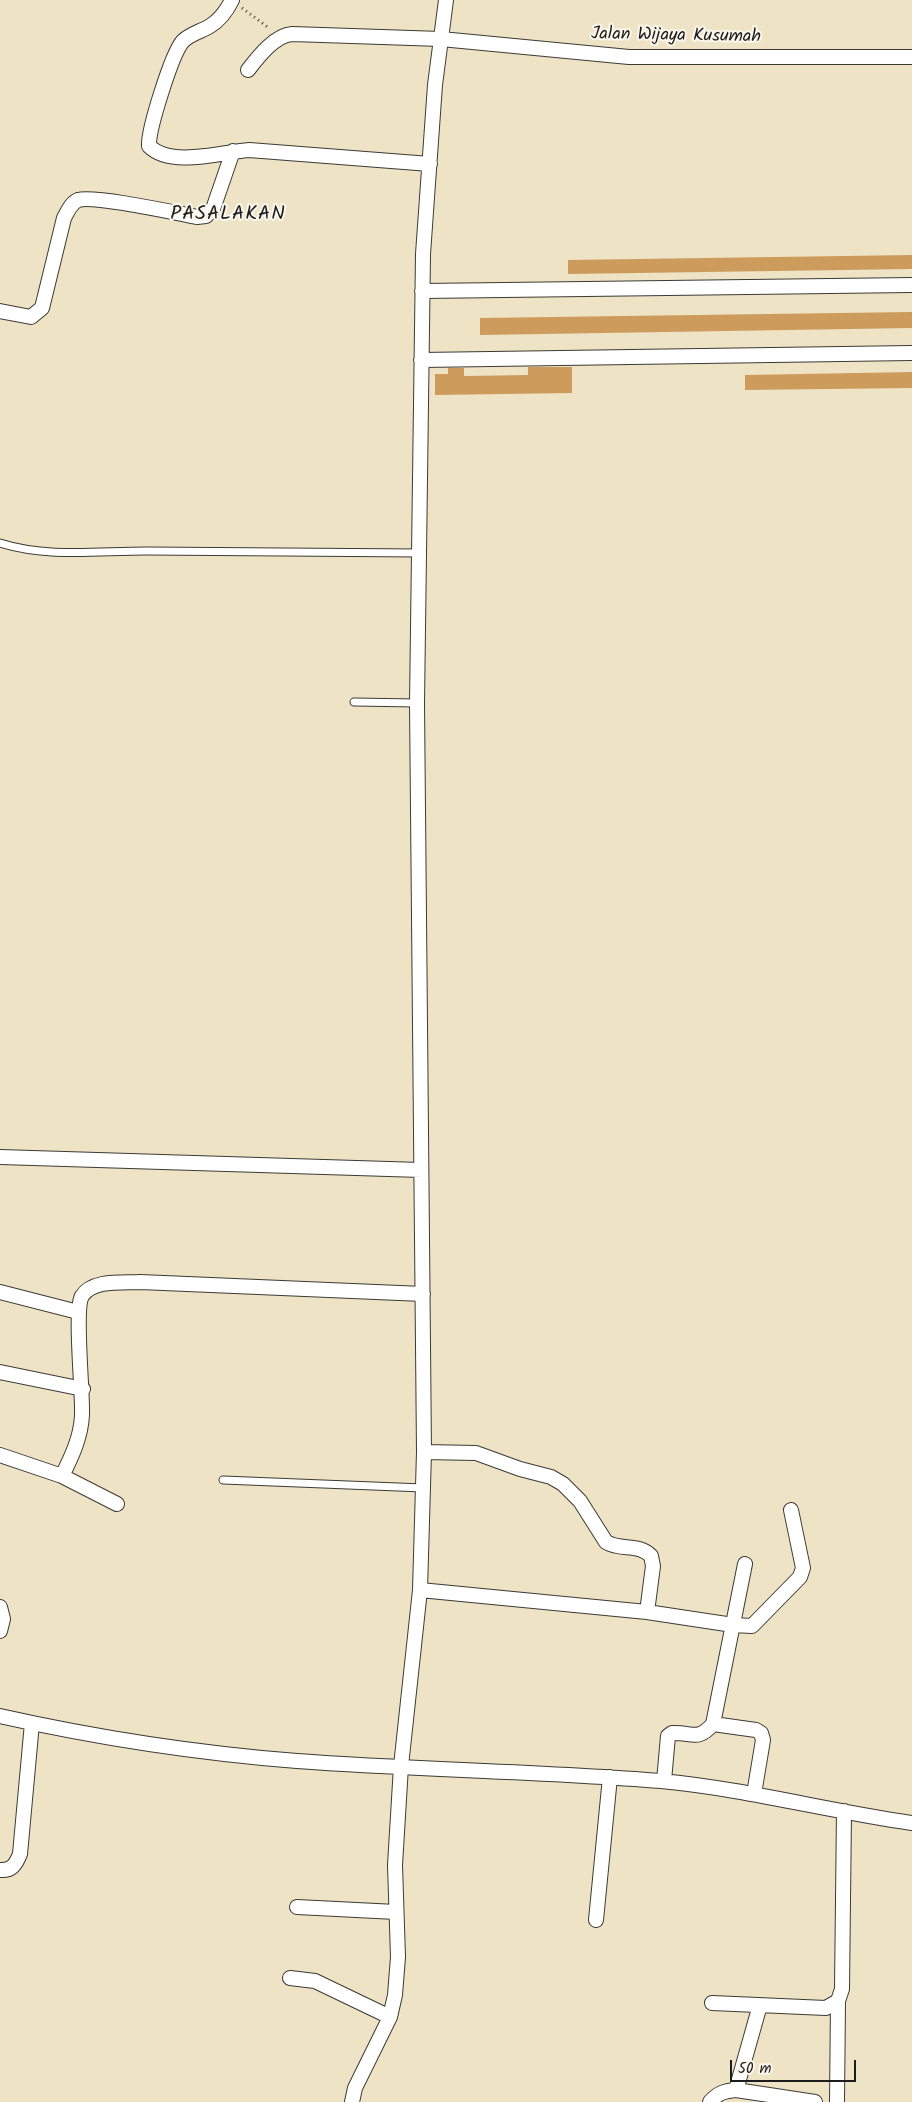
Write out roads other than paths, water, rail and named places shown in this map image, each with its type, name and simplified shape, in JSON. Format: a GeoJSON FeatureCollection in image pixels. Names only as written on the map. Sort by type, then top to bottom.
{"type":"FeatureCollection","features":[{"type":"Feature","properties":{"kind":"street"},"geometry":{"type":"LineString","coordinates":[[232,0],[224,14],[212,25],[184,40],[174,55],[159,97],[148,144],[152,150],[182,157],[198,158],[233,151],[250,150],[430,164]]}},
{"type":"Feature","properties":{"kind":"street"},"geometry":{"type":"LineString","coordinates":[[352,2102],[355,2088],[390,2017],[396,1995],[398,1957],[395,1865],[401,1766],[420,1590],[424,1452],[417,703],[422,254],[446,0]]}},
{"type":"Feature","properties":{"kind":"street","name":"Jalan Wijaya Kusumah"},"geometry":{"type":"LineString","coordinates":[[248,70],[265,50],[286,34],[441,39],[629,57],[912,57]]}},
{"type":"Feature","properties":{"kind":"street"},"geometry":{"type":"LineString","coordinates":[[0,311],[30,317],[42,308],[64,218],[71,205],[78,200],[114,203],[197,217],[206,216],[213,209],[233,151]]}},
{"type":"Feature","properties":{"kind":"street"},"geometry":{"type":"LineString","coordinates":[[422,290],[912,285]]}},
{"type":"Feature","properties":{"kind":"street"},"geometry":{"type":"LineString","coordinates":[[421,360],[912,353]]}},
{"type":"Feature","properties":{"kind":"street"},"geometry":{"type":"LineString","coordinates":[[0,1157],[421,1170]]}},
{"type":"Feature","properties":{"kind":"street"},"geometry":{"type":"LineString","coordinates":[[62,1476],[73,1454],[79,1435],[82,1389],[78,1312],[82,1297],[90,1289],[100,1284],[140,1282],[423,1294]]}},
{"type":"Feature","properties":{"kind":"street"},"geometry":{"type":"LineString","coordinates":[[0,1292],[78,1312]]}},
{"type":"Feature","properties":{"kind":"street"},"geometry":{"type":"LineString","coordinates":[[0,1372],[82,1389]]}},
{"type":"Feature","properties":{"kind":"street"},"geometry":{"type":"LineString","coordinates":[[424,1452],[465,1451],[482,1454],[506,1464],[551,1477],[563,1484],[580,1501],[606,1542],[612,1545],[638,1548],[651,1556],[653,1566],[646,1612]]}},
{"type":"Feature","properties":{"kind":"street"},"geometry":{"type":"LineString","coordinates":[[0,1455],[62,1476],[117,1504]]}},
{"type":"Feature","properties":{"kind":"street"},"geometry":{"type":"LineString","coordinates":[[420,1590],[646,1612],[752,1626],[800,1577],[803,1568],[792,1510]]}},
{"type":"Feature","properties":{"kind":"street"},"geometry":{"type":"LineString","coordinates":[[664,1781],[668,1736],[672,1733],[697,1735],[705,1733],[713,1724],[745,1564]]}},
{"type":"Feature","properties":{"kind":"street"},"geometry":{"type":"LineString","coordinates":[[0,1607],[3,1619],[0,1632]]}},
{"type":"Feature","properties":{"kind":"street"},"geometry":{"type":"LineString","coordinates":[[0,1716],[175,1749],[294,1760],[664,1781],[754,1794],[912,1823]]}},
{"type":"Feature","properties":{"kind":"street"},"geometry":{"type":"LineString","coordinates":[[0,1870],[6,1870],[16,1864],[20,1854],[32,1723]]}},
{"type":"Feature","properties":{"kind":"street"},"geometry":{"type":"LineString","coordinates":[[713,1724],[756,1730],[761,1733],[763,1740],[754,1794]]}},
{"type":"Feature","properties":{"kind":"street"},"geometry":{"type":"LineString","coordinates":[[596,1920],[610,1777]]}},
{"type":"Feature","properties":{"kind":"street"},"geometry":{"type":"LineString","coordinates":[[837,2102],[838,2001],[842,1989],[844,1811]]}},
{"type":"Feature","properties":{"kind":"street"},"geometry":{"type":"LineString","coordinates":[[297,1907],[396,1912]]}},
{"type":"Feature","properties":{"kind":"street"},"geometry":{"type":"LineString","coordinates":[[290,1978],[315,1981],[390,2017]]}},
{"type":"Feature","properties":{"kind":"street"},"geometry":{"type":"LineString","coordinates":[[712,2003],[826,2008],[838,2001]]}},
{"type":"Feature","properties":{"kind":"street"},"geometry":{"type":"LineString","coordinates":[[736,2090],[760,2005]]}},
{"type":"Feature","properties":{"kind":"street"},"geometry":{"type":"LineString","coordinates":[[710,2102],[715,2096],[736,2090],[815,2102]]}},
{"type":"Feature","properties":{"kind":"lane"},"geometry":{"type":"LineString","coordinates":[[0,543],[19,549],[53,552],[420,553]]}},
{"type":"Feature","properties":{"kind":"lane"},"geometry":{"type":"LineString","coordinates":[[354,702],[417,703]]}},
{"type":"Feature","properties":{"kind":"lane"},"geometry":{"type":"LineString","coordinates":[[223,1480],[424,1488]]}},
{"type":"Feature","properties":{"kind":"district","name":"PASALAKAN"},"geometry":{"type":"Point","coordinates":[228,216]}}]}
